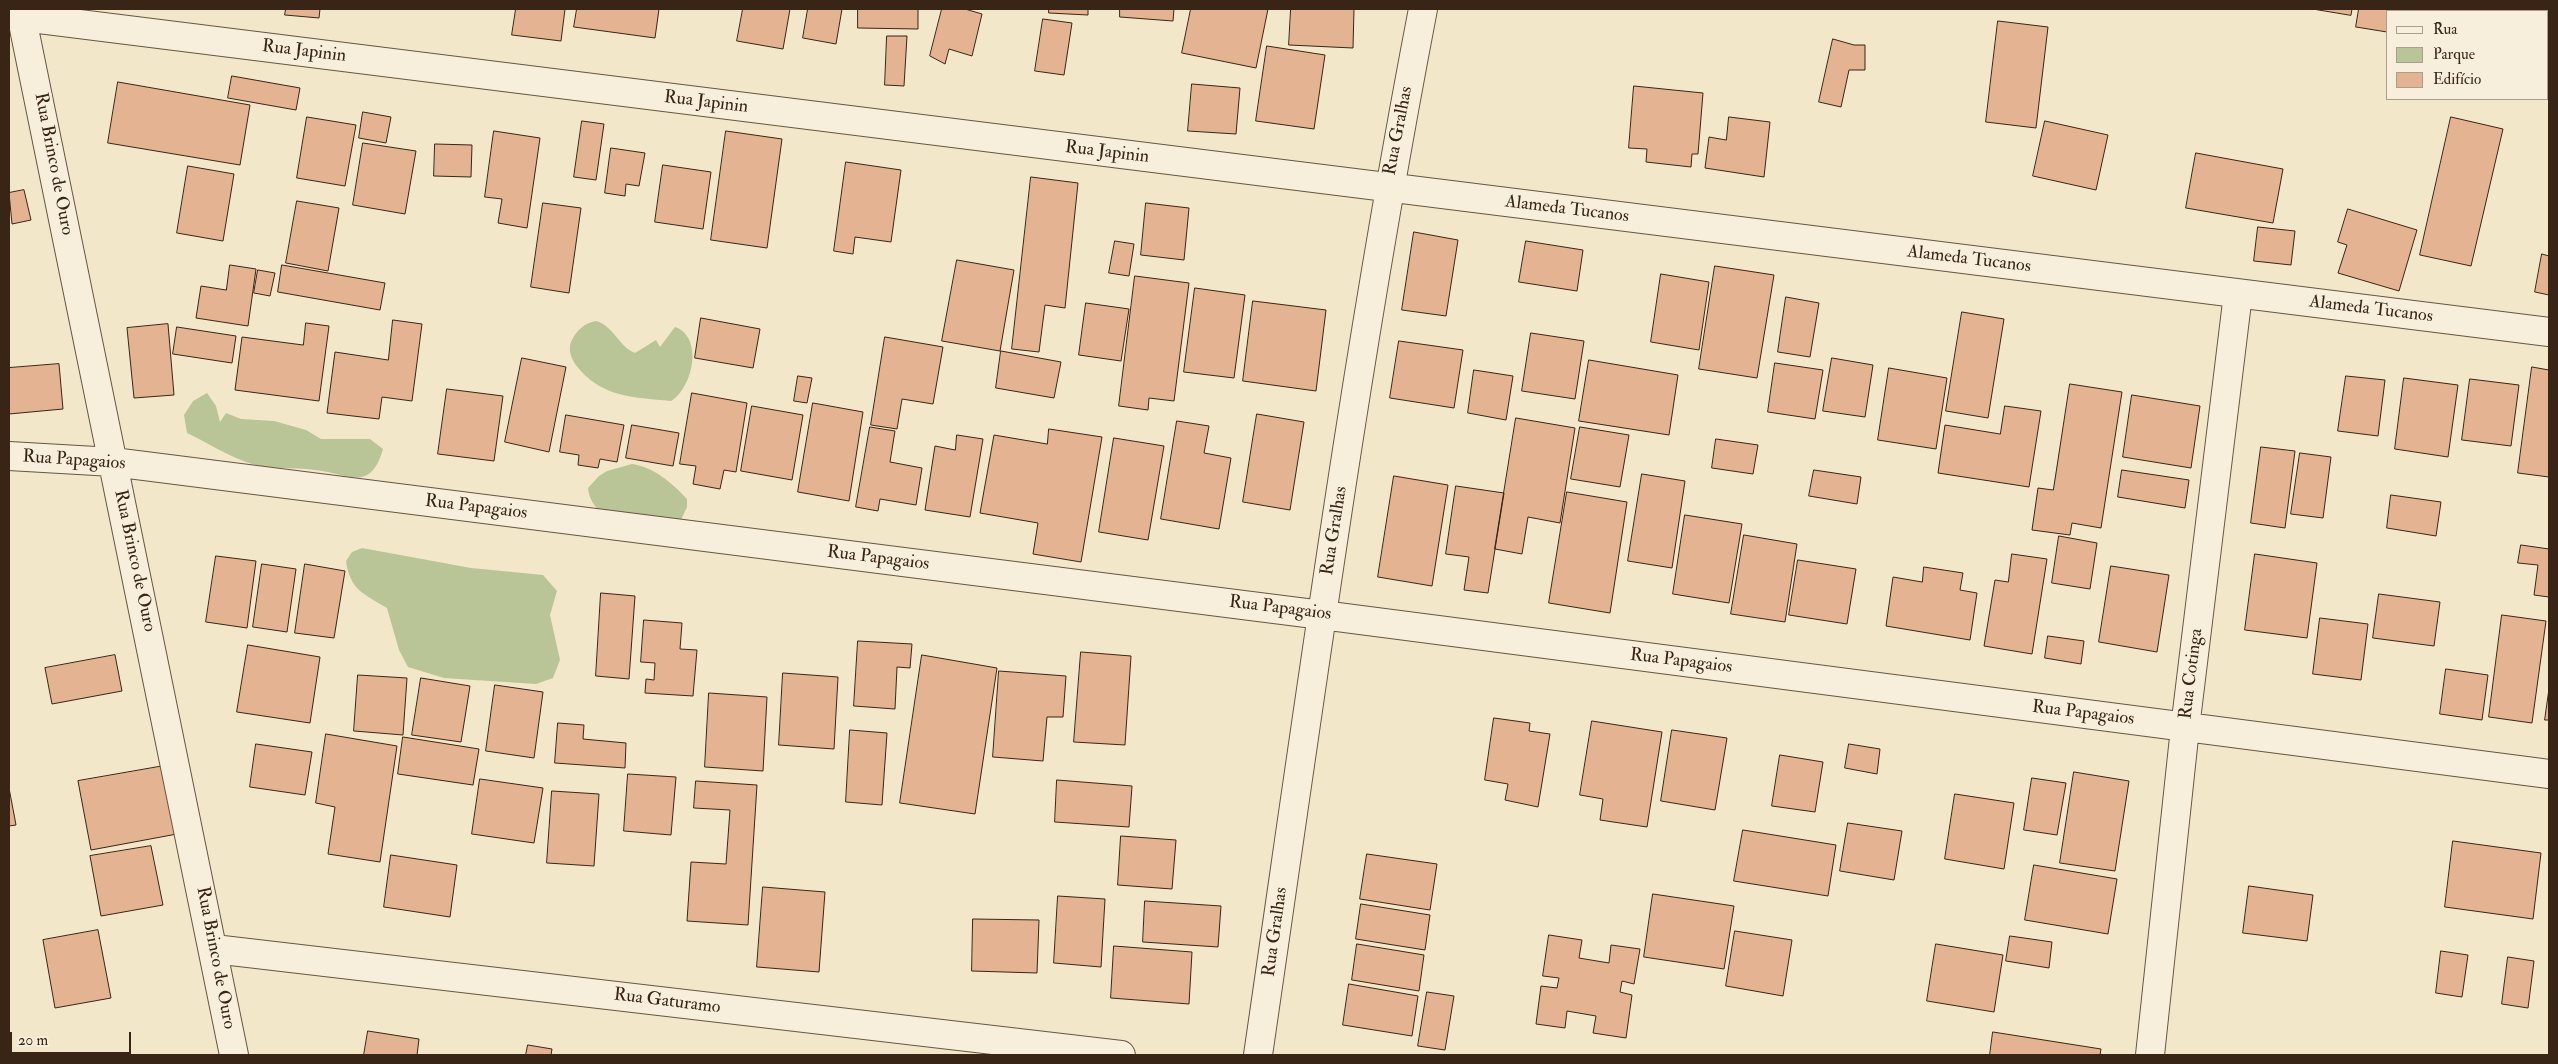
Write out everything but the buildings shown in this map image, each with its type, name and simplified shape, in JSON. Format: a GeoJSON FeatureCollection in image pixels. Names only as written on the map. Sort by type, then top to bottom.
{"type":"FeatureCollection","features":[{"type":"Feature","properties":{"kind":"street","name":"Rua Gralhas"},"geometry":{"type":"LineString","coordinates":[[1258,1055],[1322,615],[1388,188],[1423,9]]}},
{"type":"Feature","properties":{"kind":"street","name":"Rua Japinin"},"geometry":{"type":"LineString","coordinates":[[21,13],[1388,188]]}},
{"type":"Feature","properties":{"kind":"street","name":"Rua Brinco de Ouro"},"geometry":{"type":"LineString","coordinates":[[21,13],[214,949],[234,1055]]}},
{"type":"Feature","properties":{"kind":"street","name":"Alameda Tucanos"},"geometry":{"type":"LineString","coordinates":[[1388,188],[2549,332]]}},
{"type":"Feature","properties":{"kind":"street","name":"Rua Cotinga"},"geometry":{"type":"LineString","coordinates":[[2150,1055],[2185,728],[2238,294]]}},
{"type":"Feature","properties":{"kind":"street","name":"Rua Papagaios"},"geometry":{"type":"LineString","coordinates":[[9,456],[113,462],[1322,615],[2549,774]]}},
{"type":"Feature","properties":{"kind":"street","name":"Rua Gaturamo"},"geometry":{"type":"LineString","coordinates":[[214,949],[1121,1055]]}},
{"type":"Feature","properties":{"kind":"green space"},"geometry":{"type":"Polygon","coordinates":[[[596,321],[607,327],[624,346],[635,353],[656,340],[660,347],[675,327],[684,333],[690,341],[692,363],[690,375],[679,394],[671,401],[643,398],[618,394],[595,384],[575,364],[570,353],[570,345],[575,334],[581,328],[596,321]]]}},
{"type":"Feature","properties":{"kind":"green space"},"geometry":{"type":"Polygon","coordinates":[[[207,393],[216,406],[220,422],[226,413],[241,419],[274,421],[306,430],[321,439],[370,439],[383,449],[378,463],[371,472],[356,478],[315,470],[271,467],[246,462],[187,433],[184,415],[193,401],[207,393]]]}},
{"type":"Feature","properties":{"kind":"green space"},"geometry":{"type":"Polygon","coordinates":[[[632,464],[655,472],[687,499],[687,507],[680,522],[610,516],[601,512],[595,506],[591,500],[588,488],[599,476],[607,471],[632,464]]]}},
{"type":"Feature","properties":{"kind":"green space"},"geometry":{"type":"Polygon","coordinates":[[[362,548],[471,568],[543,575],[557,591],[550,615],[560,660],[553,678],[536,684],[444,678],[408,667],[399,650],[387,608],[365,595],[351,579],[346,561],[352,552],[362,548]]]}}]}
